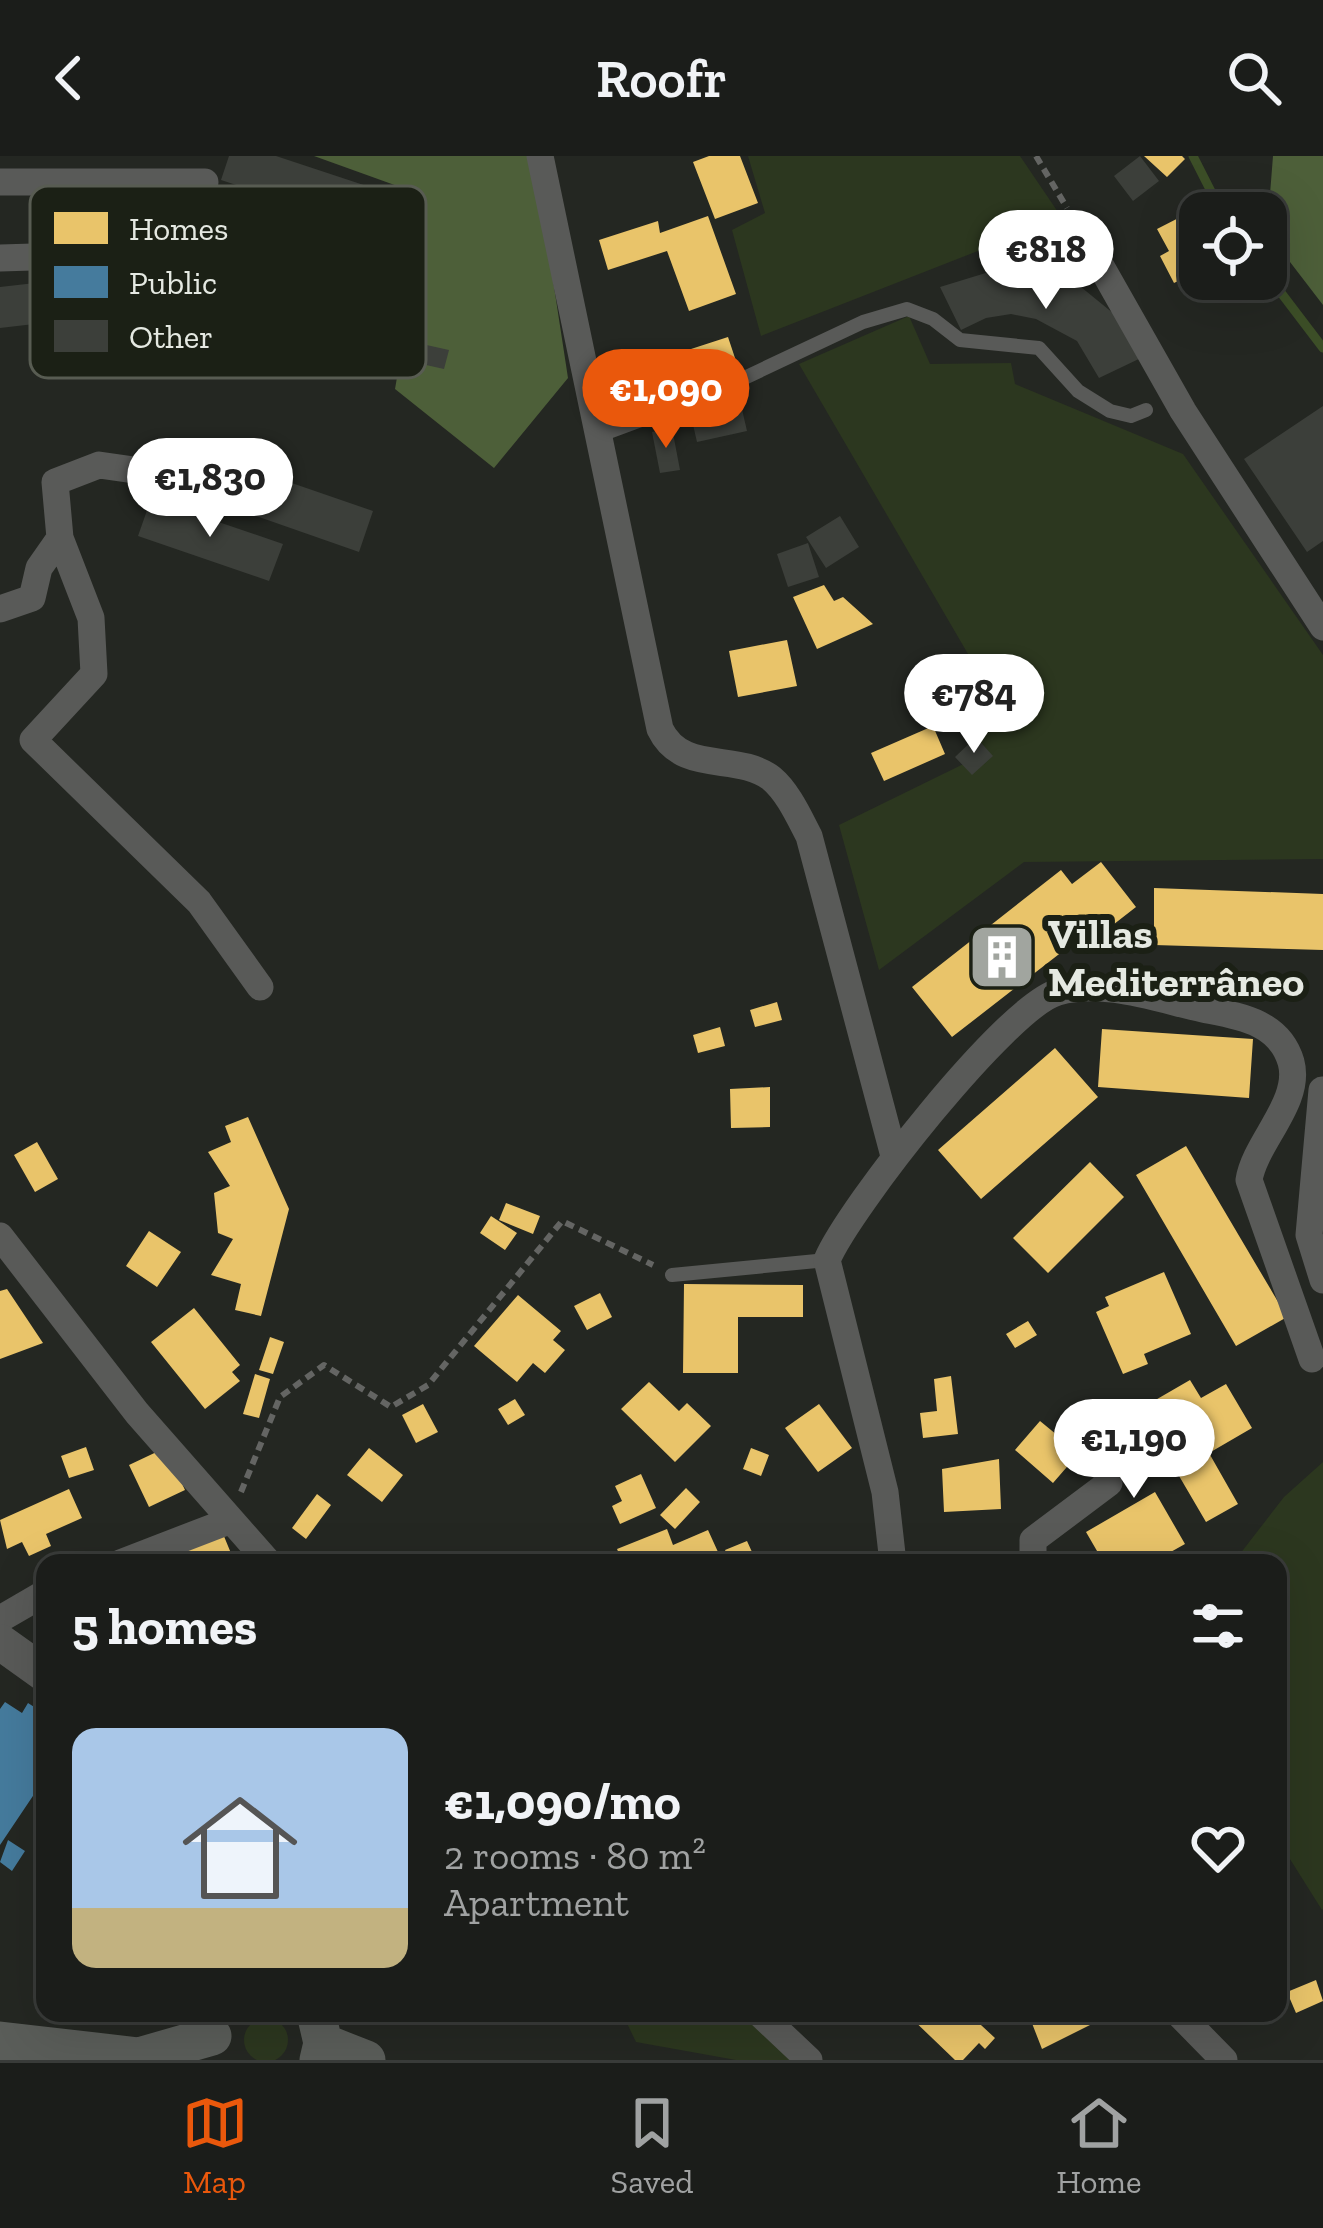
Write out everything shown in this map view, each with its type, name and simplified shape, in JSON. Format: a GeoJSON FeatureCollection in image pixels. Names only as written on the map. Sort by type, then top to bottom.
{"type":"FeatureCollection","features":[{"type":"Feature","properties":{"kind":"main road"},"geometry":{"type":"LineString","coordinates":[[0,2042],[139,2057],[215,2036]]}},
{"type":"Feature","properties":{"kind":"main road"},"geometry":{"type":"LineString","coordinates":[[319,2039],[366,2060]]}},
{"type":"Feature","properties":{"kind":"street"},"geometry":{"type":"LineString","coordinates":[[540,156],[659,729],[668,746],[686,756],[770,776],[792,804],[809,836],[894,1156]]}},
{"type":"Feature","properties":{"kind":"street"},"geometry":{"type":"LineString","coordinates":[[0,182],[205,182]]}},
{"type":"Feature","properties":{"kind":"street"},"geometry":{"type":"LineString","coordinates":[[1081,232],[1178,403],[1323,627]]}},
{"type":"Feature","properties":{"kind":"street"},"geometry":{"type":"LineString","coordinates":[[0,258],[30,257]]}},
{"type":"Feature","properties":{"kind":"street"},"geometry":{"type":"LineString","coordinates":[[142,471],[99,465],[56,482],[60,538],[91,618],[94,674],[33,740],[199,902],[260,986]]}},
{"type":"Feature","properties":{"kind":"street"},"geometry":{"type":"LineString","coordinates":[[0,609],[32,598],[39,568],[60,538]]}},
{"type":"Feature","properties":{"kind":"street"},"geometry":{"type":"LineString","coordinates":[[892,1554],[885,1492],[827,1261],[894,1156],[1025,1012],[1052,993],[1102,988],[1249,1018],[1275,1034],[1292,1064],[1288,1098],[1252,1158],[1249,1180],[1312,1359]]}},
{"type":"Feature","properties":{"kind":"street"},"geometry":{"type":"LineString","coordinates":[[1322,1090],[1309,1235],[1323,1280]]}},
{"type":"Feature","properties":{"kind":"street"},"geometry":{"type":"LineString","coordinates":[[0,1236],[13,1273],[260,1554]]}},
{"type":"Feature","properties":{"kind":"street"},"geometry":{"type":"LineString","coordinates":[[1033,1554],[1033,1540],[1043,1529],[1109,1483],[1091,1420]]}},
{"type":"Feature","properties":{"kind":"street"},"geometry":{"type":"LineString","coordinates":[[143,1554],[229,1521]]}},
{"type":"Feature","properties":{"kind":"street"},"geometry":{"type":"LineString","coordinates":[[0,1619],[36,1598]]}},
{"type":"Feature","properties":{"kind":"street"},"geometry":{"type":"LineString","coordinates":[[0,1642],[36,1668]]}},
{"type":"Feature","properties":{"kind":"street"},"geometry":{"type":"LineString","coordinates":[[769,2022],[809,2060]]}},
{"type":"Feature","properties":{"kind":"street"},"geometry":{"type":"LineString","coordinates":[[1187,2022],[1224,2060]]}},
{"type":"Feature","properties":{"kind":"lane"},"geometry":{"type":"LineString","coordinates":[[598,436],[706,396],[863,322],[907,309],[933,319],[960,340],[1040,349],[1089,400],[1131,416],[1145,410]]}},
{"type":"Feature","properties":{"kind":"lane"},"geometry":{"type":"LineString","coordinates":[[672,1275],[827,1261]]}},
{"type":"Feature","properties":{"kind":"path"},"geometry":{"type":"LineString","coordinates":[[1036,156],[1081,232]]}},
{"type":"Feature","properties":{"kind":"path"},"geometry":{"type":"LineString","coordinates":[[229,1521],[280,1397],[324,1365],[391,1407],[428,1385],[562,1221],[672,1275]]}},
{"type":"Feature","properties":{"kind":"green space"},"geometry":{"type":"Polygon","coordinates":[[[314,156],[534,156],[568,378],[494,468],[395,389],[397,378],[426,378],[426,186],[397,186],[314,156]]]}},
{"type":"Feature","properties":{"kind":"green space"},"geometry":{"type":"Polygon","coordinates":[[[748,156],[1020,156],[1062,218],[761,336],[732,230],[765,213],[748,156]]]}},
{"type":"Feature","properties":{"kind":"green space"},"geometry":{"type":"Polygon","coordinates":[[[1273,156],[1323,156],[1323,305],[1287,258],[1287,192],[1270,192],[1273,156]]]}},
{"type":"Feature","properties":{"kind":"green space"},"geometry":{"type":"Polygon","coordinates":[[[909,316],[930,364],[1011,363],[1015,384],[1183,454],[1323,655],[1323,859],[1024,862],[879,970],[839,825],[988,752],[943,693],[975,666],[799,364],[909,316]]]}},
{"type":"Feature","properties":{"kind":"green space"},"geometry":{"type":"Polygon","coordinates":[[[1323,1462],[1322,1910],[1287,1854],[1287,1554],[1240,1554],[1284,1497],[1323,1462]]]}},
{"type":"Feature","properties":{"kind":"green space"},"geometry":{"type":"Polygon","coordinates":[[[255,2022],[277,2022],[286,2032],[286,2048],[274,2060],[258,2060],[246,2048],[246,2032],[255,2022]]]}},
{"type":"Feature","properties":{"kind":"green space"},"geometry":{"type":"Polygon","coordinates":[[[626,2022],[751,2022],[791,2060],[736,2060],[636,2042],[626,2022]]]}},
{"type":"Feature","properties":{"kind":"building: Homes"},"geometry":{"type":"Polygon","coordinates":[[[709,156],[740,156],[758,203],[715,219],[693,162],[709,156]]]}},
{"type":"Feature","properties":{"kind":"building: Homes"},"geometry":{"type":"Polygon","coordinates":[[[1144,156],[1182,156],[1185,159],[1167,177],[1144,156]]]}},
{"type":"Feature","properties":{"kind":"building: Homes"},"geometry":{"type":"Polygon","coordinates":[[[708,216],[736,294],[689,311],[667,251],[608,270],[599,240],[658,221],[660,233],[708,216]]]}},
{"type":"Feature","properties":{"kind":"building: Homes"},"geometry":{"type":"Polygon","coordinates":[[[1179,218],[1179,280],[1174,283],[1160,256],[1169,251],[1157,229],[1179,218]]]}},
{"type":"Feature","properties":{"kind":"building: Homes"},"geometry":{"type":"Polygon","coordinates":[[[728,337],[735,358],[698,369],[691,349],[728,337]]]}},
{"type":"Feature","properties":{"kind":"building: Homes"},"geometry":{"type":"Polygon","coordinates":[[[824,585],[834,601],[843,597],[873,624],[817,649],[793,597],[824,585]]]}},
{"type":"Feature","properties":{"kind":"building: Homes"},"geometry":{"type":"Polygon","coordinates":[[[787,640],[797,686],[738,697],[729,651],[787,640]]]}},
{"type":"Feature","properties":{"kind":"building: Homes"},"geometry":{"type":"Polygon","coordinates":[[[933,726],[945,754],[884,781],[871,753],[933,726]]]}},
{"type":"Feature","properties":{"kind":"building: Homes","name":"Villas Mediterrâneo"},"geometry":{"type":"Polygon","coordinates":[[[1101,862],[1136,907],[1109,928],[1103,920],[952,1037],[912,987],[1061,870],[1072,884],[1101,862]]]}},
{"type":"Feature","properties":{"kind":"building: Homes","name":"Villas Mediterrâneo"},"geometry":{"type":"Polygon","coordinates":[[[1154,888],[1323,894],[1323,950],[1154,945],[1154,888]]]}},
{"type":"Feature","properties":{"kind":"building: Homes"},"geometry":{"type":"Polygon","coordinates":[[[777,1002],[782,1020],[755,1027],[750,1010],[777,1002]]]}},
{"type":"Feature","properties":{"kind":"building: Homes"},"geometry":{"type":"Polygon","coordinates":[[[720,1027],[725,1046],[698,1053],[693,1035],[720,1027]]]}},
{"type":"Feature","properties":{"kind":"building: Homes","name":"Villas Mediterrâneo"},"geometry":{"type":"Polygon","coordinates":[[[1102,1029],[1253,1039],[1249,1098],[1098,1087],[1102,1029]]]}},
{"type":"Feature","properties":{"kind":"building: Homes","name":"Villas Mediterrâneo"},"geometry":{"type":"Polygon","coordinates":[[[1055,1048],[1098,1097],[981,1199],[938,1150],[1055,1048]]]}},
{"type":"Feature","properties":{"kind":"building: Homes"},"geometry":{"type":"Polygon","coordinates":[[[770,1087],[770,1127],[731,1128],[730,1089],[770,1087]]]}},
{"type":"Feature","properties":{"kind":"building: Homes"},"geometry":{"type":"Polygon","coordinates":[[[248,1117],[289,1209],[261,1316],[235,1310],[241,1284],[211,1275],[233,1239],[218,1233],[214,1193],[230,1186],[208,1152],[231,1142],[225,1126],[248,1117]]]}},
{"type":"Feature","properties":{"kind":"building: Homes"},"geometry":{"type":"Polygon","coordinates":[[[37,1142],[58,1179],[35,1192],[14,1155],[37,1142]]]}},
{"type":"Feature","properties":{"kind":"building: Homes"},"geometry":{"type":"Polygon","coordinates":[[[1186,1146],[1287,1317],[1236,1346],[1136,1175],[1186,1146]]]}},
{"type":"Feature","properties":{"kind":"building: Homes"},"geometry":{"type":"Polygon","coordinates":[[[1090,1162],[1124,1197],[1048,1273],[1013,1238],[1090,1162]]]}},
{"type":"Feature","properties":{"kind":"building: Homes"},"geometry":{"type":"Polygon","coordinates":[[[506,1203],[540,1216],[533,1234],[499,1220],[506,1203]]]}},
{"type":"Feature","properties":{"kind":"building: Homes"},"geometry":{"type":"Polygon","coordinates":[[[491,1216],[517,1233],[505,1250],[480,1233],[491,1216]]]}},
{"type":"Feature","properties":{"kind":"building: Homes"},"geometry":{"type":"Polygon","coordinates":[[[149,1231],[181,1252],[157,1287],[126,1266],[149,1231]]]}},
{"type":"Feature","properties":{"kind":"building: Homes"},"geometry":{"type":"Polygon","coordinates":[[[1164,1272],[1191,1334],[1144,1354],[1148,1364],[1123,1374],[1096,1312],[1109,1306],[1105,1297],[1164,1272]]]}},
{"type":"Feature","properties":{"kind":"building: Homes"},"geometry":{"type":"Polygon","coordinates":[[[684,1284],[803,1285],[803,1317],[738,1317],[738,1373],[683,1373],[684,1284]]]}},
{"type":"Feature","properties":{"kind":"building: Homes"},"geometry":{"type":"Polygon","coordinates":[[[7,1289],[43,1343],[0,1359],[0,1291],[7,1289]]]}},
{"type":"Feature","properties":{"kind":"building: Homes"},"geometry":{"type":"Polygon","coordinates":[[[600,1293],[612,1317],[587,1330],[574,1306],[600,1293]]]}},
{"type":"Feature","properties":{"kind":"building: Homes"},"geometry":{"type":"Polygon","coordinates":[[[518,1295],[561,1331],[553,1340],[565,1350],[545,1373],[533,1363],[517,1382],[474,1346],[518,1295]]]}},
{"type":"Feature","properties":{"kind":"building: Homes"},"geometry":{"type":"Polygon","coordinates":[[[194,1308],[240,1365],[232,1372],[240,1381],[205,1409],[151,1342],[194,1308]]]}},
{"type":"Feature","properties":{"kind":"building: Homes"},"geometry":{"type":"Polygon","coordinates":[[[1028,1321],[1037,1335],[1015,1348],[1006,1334],[1028,1321]]]}},
{"type":"Feature","properties":{"kind":"building: Homes"},"geometry":{"type":"Polygon","coordinates":[[[270,1337],[284,1342],[273,1374],[259,1370],[270,1337]]]}},
{"type":"Feature","properties":{"kind":"building: Homes"},"geometry":{"type":"Polygon","coordinates":[[[255,1374],[270,1379],[259,1418],[243,1414],[255,1374]]]}},
{"type":"Feature","properties":{"kind":"building: Homes"},"geometry":{"type":"Polygon","coordinates":[[[951,1376],[958,1434],[923,1438],[920,1413],[937,1411],[934,1379],[951,1376]]]}},
{"type":"Feature","properties":{"kind":"building: Homes"},"geometry":{"type":"Polygon","coordinates":[[[1190,1380],[1201,1398],[1226,1384],[1252,1428],[1209,1453],[1238,1504],[1206,1522],[1151,1428],[1163,1421],[1152,1402],[1190,1380]]]}},
{"type":"Feature","properties":{"kind":"building: Homes"},"geometry":{"type":"Polygon","coordinates":[[[649,1382],[679,1411],[687,1403],[711,1426],[675,1462],[621,1409],[649,1382]]]}},
{"type":"Feature","properties":{"kind":"building: Homes"},"geometry":{"type":"Polygon","coordinates":[[[515,1399],[525,1415],[508,1425],[498,1409],[515,1399]]]}},
{"type":"Feature","properties":{"kind":"building: Homes"},"geometry":{"type":"Polygon","coordinates":[[[423,1404],[438,1432],[416,1443],[402,1415],[423,1404]]]}},
{"type":"Feature","properties":{"kind":"building: Homes"},"geometry":{"type":"Polygon","coordinates":[[[819,1404],[852,1448],[818,1472],[785,1428],[819,1404]]]}},
{"type":"Feature","properties":{"kind":"building: Homes"},"geometry":{"type":"Polygon","coordinates":[[[1040,1421],[1079,1453],[1053,1483],[1015,1450],[1040,1421]]]}},
{"type":"Feature","properties":{"kind":"building: Homes"},"geometry":{"type":"Polygon","coordinates":[[[86,1447],[94,1470],[69,1478],[61,1456],[86,1447]]]}},
{"type":"Feature","properties":{"kind":"building: Homes"},"geometry":{"type":"Polygon","coordinates":[[[165,1448],[185,1490],[149,1507],[129,1465],[165,1448]]]}},
{"type":"Feature","properties":{"kind":"building: Homes"},"geometry":{"type":"Polygon","coordinates":[[[369,1448],[403,1475],[382,1502],[347,1475],[369,1448]]]}},
{"type":"Feature","properties":{"kind":"building: Homes"},"geometry":{"type":"Polygon","coordinates":[[[751,1448],[769,1455],[761,1476],[743,1469],[751,1448]]]}},
{"type":"Feature","properties":{"kind":"building: Homes"},"geometry":{"type":"Polygon","coordinates":[[[999,1459],[1001,1509],[944,1512],[942,1469],[999,1459]]]}},
{"type":"Feature","properties":{"kind":"building: Homes"},"geometry":{"type":"Polygon","coordinates":[[[641,1474],[656,1508],[620,1524],[612,1506],[622,1501],[615,1486],[641,1474]]]}},
{"type":"Feature","properties":{"kind":"building: Homes"},"geometry":{"type":"Polygon","coordinates":[[[686,1488],[700,1502],[675,1529],[660,1515],[686,1488]]]}},
{"type":"Feature","properties":{"kind":"building: Homes"},"geometry":{"type":"Polygon","coordinates":[[[69,1489],[82,1518],[46,1534],[51,1546],[29,1556],[22,1542],[7,1549],[0,1520],[69,1489]]]}},
{"type":"Feature","properties":{"kind":"building: Homes"},"geometry":{"type":"Polygon","coordinates":[[[1155,1492],[1185,1544],[1167,1554],[1099,1554],[1086,1532],[1155,1492]]]}},
{"type":"Feature","properties":{"kind":"building: Homes"},"geometry":{"type":"Polygon","coordinates":[[[317,1494],[331,1505],[306,1539],[292,1528],[317,1494]]]}},
{"type":"Feature","properties":{"kind":"building: Homes"},"geometry":{"type":"Polygon","coordinates":[[[221,1529],[231,1554],[180,1554],[177,1547],[221,1529]]]}},
{"type":"Feature","properties":{"kind":"building: Homes"},"geometry":{"type":"Polygon","coordinates":[[[667,1529],[673,1545],[708,1530],[719,1554],[619,1554],[617,1549],[667,1529]]]}},
{"type":"Feature","properties":{"kind":"building: Homes"},"geometry":{"type":"Polygon","coordinates":[[[747,1541],[753,1554],[727,1554],[725,1550],[747,1541]]]}},
{"type":"Feature","properties":{"kind":"building: Homes"},"geometry":{"type":"Polygon","coordinates":[[[1316,1980],[1323,2001],[1296,2013],[1287,1992],[1316,1980]]]}},
{"type":"Feature","properties":{"kind":"building: Homes"},"geometry":{"type":"Polygon","coordinates":[[[915,2022],[978,2022],[995,2038],[985,2049],[979,2043],[963,2060],[955,2060],[915,2022]]]}},
{"type":"Feature","properties":{"kind":"building: Homes"},"geometry":{"type":"Polygon","coordinates":[[[1032,2022],[1088,2022],[1090,2025],[1042,2049],[1032,2022]]]}},
{"type":"Feature","properties":{"kind":"building: Public"},"geometry":{"type":"Polygon","coordinates":[[[5,1702],[22,1713],[28,1703],[36,1708],[36,1791],[0,1845],[0,1709],[5,1702]]]}},
{"type":"Feature","properties":{"kind":"building: Public"},"geometry":{"type":"Polygon","coordinates":[[[8,1840],[25,1851],[12,1871],[0,1862],[8,1840]]]}},
{"type":"Feature","properties":{"kind":"building: Other"},"geometry":{"type":"Polygon","coordinates":[[[229,156],[276,156],[367,186],[239,186],[221,180],[229,156]]]}},
{"type":"Feature","properties":{"kind":"building: Other"},"geometry":{"type":"Polygon","coordinates":[[[1140,156],[1159,181],[1133,201],[1114,176],[1140,156]]]}},
{"type":"Feature","properties":{"kind":"building: Other"},"geometry":{"type":"Polygon","coordinates":[[[1002,268],[1043,270],[1081,287],[1119,318],[1143,357],[1099,378],[1077,341],[1036,319],[1011,314],[986,318],[961,330],[940,287],[1002,268]]]}},
{"type":"Feature","properties":{"kind":"building: Other"},"geometry":{"type":"Polygon","coordinates":[[[30,284],[30,325],[0,328],[0,287],[30,284]]]}},
{"type":"Feature","properties":{"kind":"building: Other"},"geometry":{"type":"Polygon","coordinates":[[[426,345],[449,350],[444,369],[426,365],[426,345]]]}},
{"type":"Feature","properties":{"kind":"building: Other"},"geometry":{"type":"Polygon","coordinates":[[[741,405],[747,431],[697,442],[691,416],[741,405]]]}},
{"type":"Feature","properties":{"kind":"building: Other"},"geometry":{"type":"Polygon","coordinates":[[[1323,406],[1323,541],[1307,552],[1244,459],[1323,406]]]}},
{"type":"Feature","properties":{"kind":"building: Other"},"geometry":{"type":"Polygon","coordinates":[[[672,428],[680,470],[660,473],[652,432],[672,428]]]}},
{"type":"Feature","properties":{"kind":"building: Other"},"geometry":{"type":"Polygon","coordinates":[[[167,440],[373,511],[359,552],[153,480],[167,440]]]}},
{"type":"Feature","properties":{"kind":"building: Other"},"geometry":{"type":"Polygon","coordinates":[[[151,499],[283,544],[269,581],[138,536],[151,499]]]}},
{"type":"Feature","properties":{"kind":"building: Other"},"geometry":{"type":"Polygon","coordinates":[[[840,516],[859,547],[826,568],[806,537],[840,516]]]}},
{"type":"Feature","properties":{"kind":"building: Other"},"geometry":{"type":"Polygon","coordinates":[[[808,543],[819,577],[788,587],[777,554],[808,543]]]}},
{"type":"Feature","properties":{"kind":"building: Other"},"geometry":{"type":"Polygon","coordinates":[[[976,737],[993,756],[972,775],[955,757],[976,737]]]}},
{"type":"Feature","properties":{"kind":"waterway"},"geometry":{"type":"LineString","coordinates":[[1193,156],[1211,192]]}},
{"type":"Feature","properties":{"kind":"waterway"},"geometry":{"type":"LineString","coordinates":[[1287,300],[1323,348]]}},
{"type":"Feature","properties":{"kind":"place","name":"Villas Mediterrâneo"},"geometry":{"type":"Point","coordinates":[1002,957]}}]}
